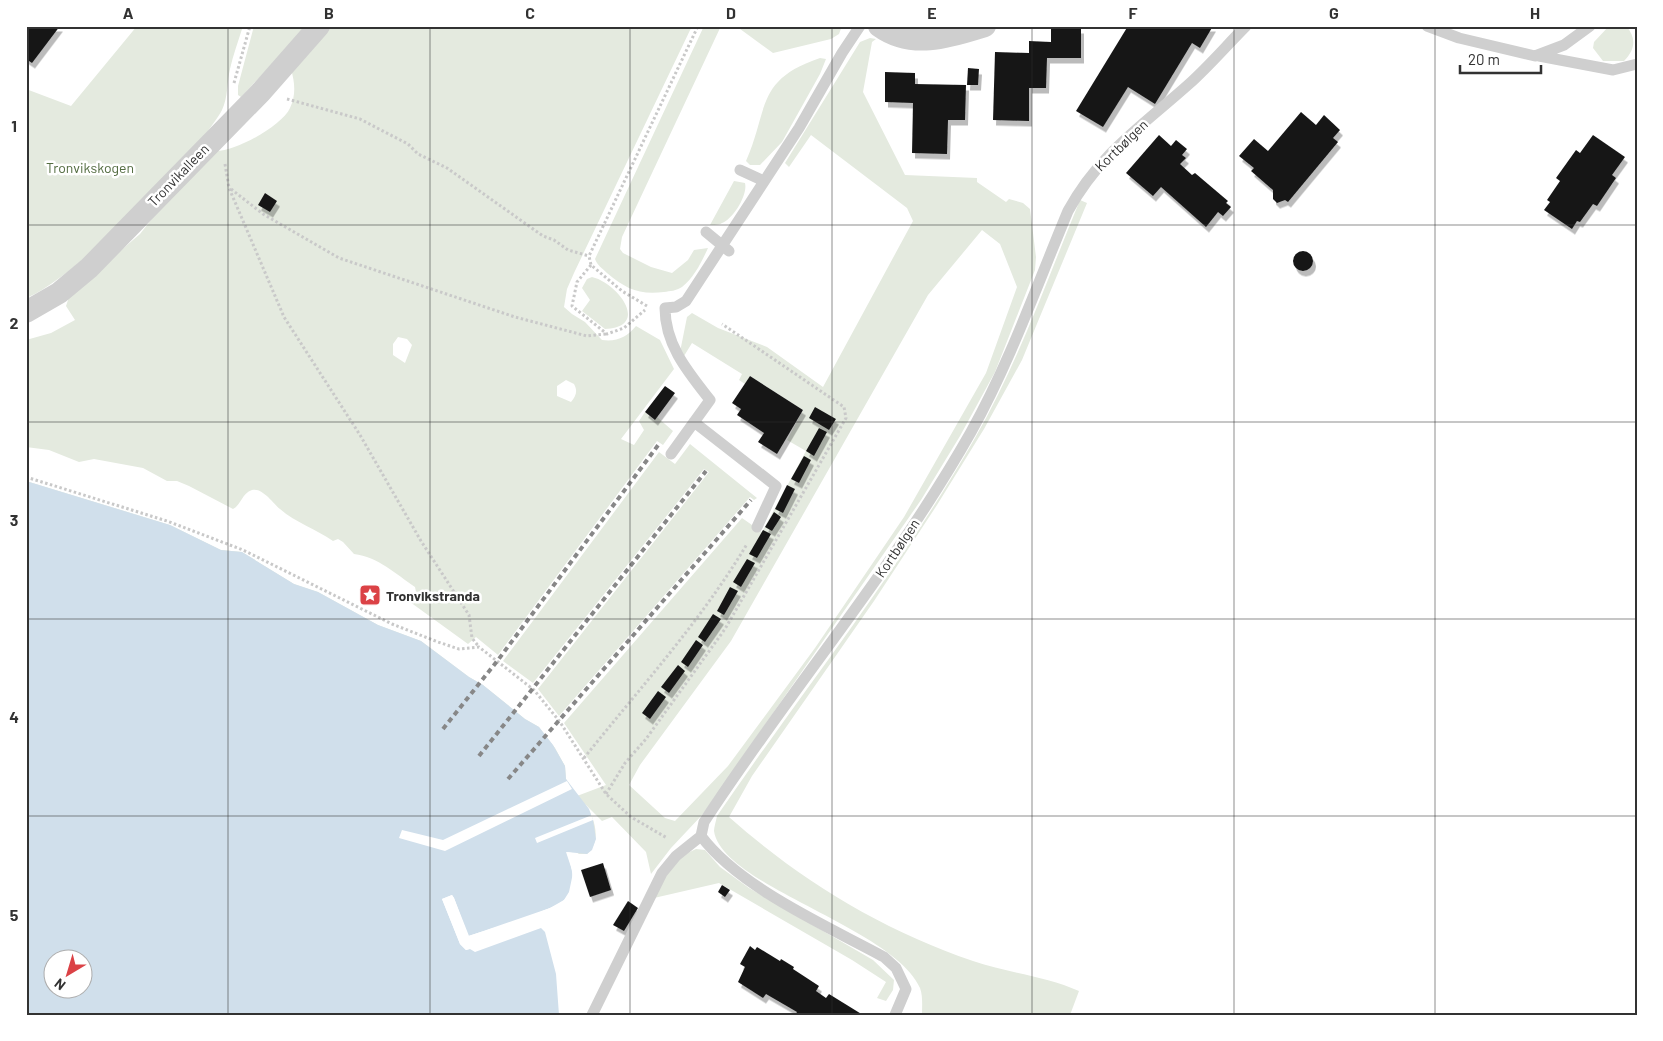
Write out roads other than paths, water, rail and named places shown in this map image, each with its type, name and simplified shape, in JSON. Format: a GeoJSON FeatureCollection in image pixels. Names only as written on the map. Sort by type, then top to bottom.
{"type":"FeatureCollection","features":[{"type":"Feature","properties":{"kind":"street","name":"Tronvikalleen"},"geometry":{"type":"LineString","coordinates":[[26,312],[59,293],[89,268],[234,117],[261,92],[319,26]]}},
{"type":"Feature","properties":{"kind":"street"},"geometry":{"type":"LineString","coordinates":[[879,26],[903,37],[931,40],[948,38],[985,26]]}},
{"type":"Feature","properties":{"kind":"lane"},"geometry":{"type":"LineString","coordinates":[[671,454],[710,400],[680,361],[665,326],[665,308],[690,304],[764,186],[842,53],[860,26]]}},
{"type":"Feature","properties":{"kind":"lane","name":"Kortbølgen"},"geometry":{"type":"LineString","coordinates":[[702,836],[704,822],[713,808],[850,618],[914,524],[970,433],[1000,376],[1068,211],[1080,189],[1113,149],[1191,83],[1246,26]]}},
{"type":"Feature","properties":{"kind":"lane"},"geometry":{"type":"LineString","coordinates":[[1427,26],[1459,38],[1535,56],[1613,70],[1637,64]]}},
{"type":"Feature","properties":{"kind":"lane"},"geometry":{"type":"LineString","coordinates":[[1535,56],[1564,45],[1590,26]]}},
{"type":"Feature","properties":{"kind":"lane"},"geometry":{"type":"LineString","coordinates":[[740,170],[764,186]]}},
{"type":"Feature","properties":{"kind":"lane"},"geometry":{"type":"LineString","coordinates":[[706,232],[725,248]]}},
{"type":"Feature","properties":{"kind":"lane"},"geometry":{"type":"LineString","coordinates":[[694,422],[776,486],[757,527]]}},
{"type":"Feature","properties":{"kind":"lane"},"geometry":{"type":"LineString","coordinates":[[592,1015],[662,873],[676,856],[702,836],[715,855],[732,868],[786,904],[884,957],[896,968],[906,989],[895,1015]]}},
{"type":"Feature","properties":{"kind":"water"},"geometry":{"type":"Polygon","coordinates":[[[26,481],[170,525],[221,550],[242,552],[294,584],[318,592],[378,625],[421,641],[469,677],[483,685],[525,719],[539,727],[553,745],[565,766],[566,779],[589,809],[593,820],[596,839],[592,850],[587,854],[567,852],[572,870],[569,894],[559,904],[549,909],[468,936],[452,895],[442,899],[460,944],[466,950],[470,949],[475,952],[541,928],[545,932],[556,974],[559,1015],[26,1015],[26,481]]]}},
{"type":"Feature","properties":{"kind":"railway"},"geometry":{"type":"LineString","coordinates":[[443,729],[498,660],[659,444]]}},
{"type":"Feature","properties":{"kind":"railway"},"geometry":{"type":"LineString","coordinates":[[479,756],[706,471]]}},
{"type":"Feature","properties":{"kind":"railway"},"geometry":{"type":"LineString","coordinates":[[508,779],[751,500]]}},
{"type":"Feature","properties":{"kind":"place","name":"Tronvikstranda"},"geometry":{"type":"Point","coordinates":[370,595]}},
{"type":"Feature","properties":{"kind":"park label","name":"Tronvikskogen"},"geometry":{"type":"Point","coordinates":[90,167]}}]}
